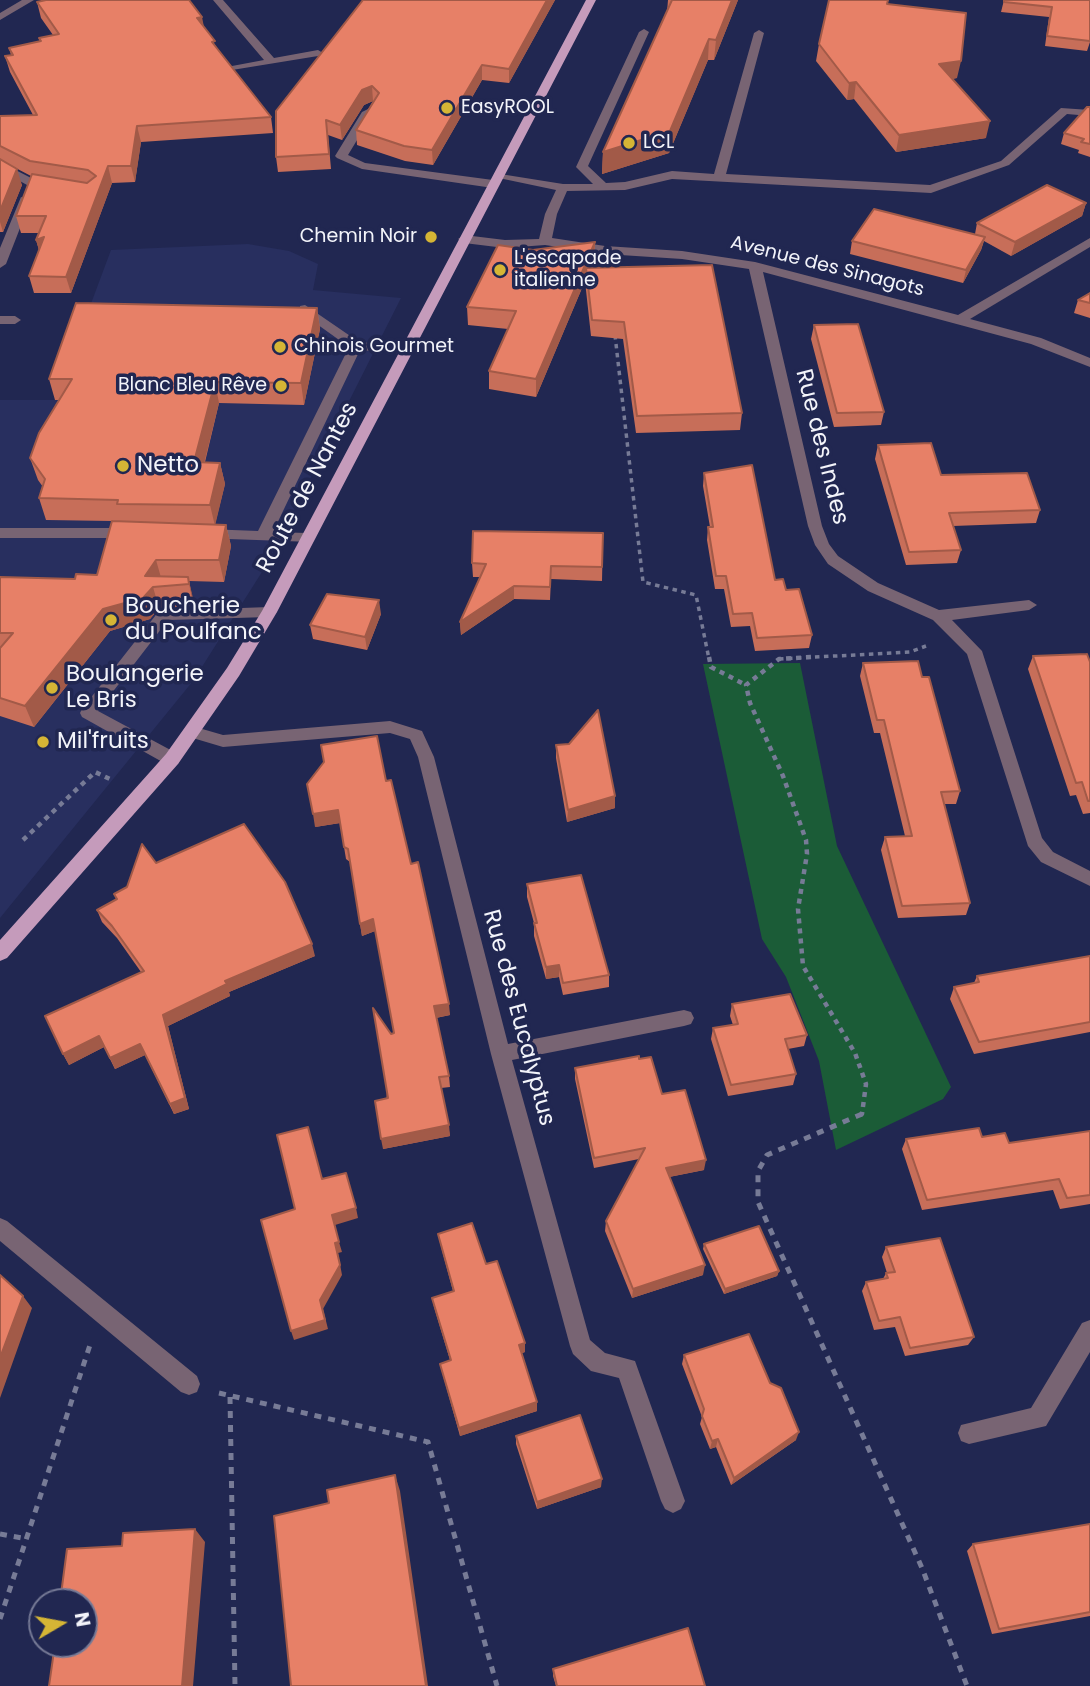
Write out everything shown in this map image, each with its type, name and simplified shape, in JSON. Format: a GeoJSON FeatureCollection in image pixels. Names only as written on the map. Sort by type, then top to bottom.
{"type":"FeatureCollection","features":[{"type":"Feature","properties":{"kind":"main road","name":"Route de Nantes"},"geometry":{"type":"LineString","coordinates":[[0,953],[172,759],[269,612],[591,0]]}},
{"type":"Feature","properties":{"kind":"street"},"geometry":{"type":"LineString","coordinates":[[0,17],[29,0]]}},
{"type":"Feature","properties":{"kind":"street"},"geometry":{"type":"LineString","coordinates":[[218,0],[271,61]]}},
{"type":"Feature","properties":{"kind":"street"},"geometry":{"type":"LineString","coordinates":[[601,185],[582,167],[644,32]]}},
{"type":"Feature","properties":{"kind":"street"},"geometry":{"type":"LineString","coordinates":[[719,177],[759,33]]}},
{"type":"Feature","properties":{"kind":"street"},"geometry":{"type":"LineString","coordinates":[[236,68],[318,53]]}},
{"type":"Feature","properties":{"kind":"street"},"geometry":{"type":"LineString","coordinates":[[372,106],[341,156],[362,166],[563,188],[625,186],[673,175],[931,189],[1004,163],[1065,110],[1090,113]]}},
{"type":"Feature","properties":{"kind":"street"},"geometry":{"type":"LineString","coordinates":[[0,165],[31,183],[68,189]]}},
{"type":"Feature","properties":{"kind":"street"},"geometry":{"type":"LineString","coordinates":[[0,264],[31,183]]}},
{"type":"Feature","properties":{"kind":"street"},"geometry":{"type":"LineString","coordinates":[[545,241],[551,214],[563,188]]}},
{"type":"Feature","properties":{"kind":"street","name":"Avenue des Sinagots"},"geometry":{"type":"LineString","coordinates":[[464,239],[505,244],[545,241],[605,250],[682,255],[755,266],[1036,341],[1090,363]]}},
{"type":"Feature","properties":{"kind":"street"},"geometry":{"type":"LineString","coordinates":[[959,320],[1090,242]]}},
{"type":"Feature","properties":{"kind":"street","name":"Rue des Indes"},"geometry":{"type":"LineString","coordinates":[[755,266],[815,526],[822,545],[833,560],[873,587],[938,616],[974,651],[1034,841],[1047,858],[1090,879]]}},
{"type":"Feature","properties":{"kind":"street"},"geometry":{"type":"LineString","coordinates":[[305,309],[356,346],[407,350]]}},
{"type":"Feature","properties":{"kind":"street"},"geometry":{"type":"LineString","coordinates":[[0,320],[15,320]]}},
{"type":"Feature","properties":{"kind":"street"},"geometry":{"type":"LineString","coordinates":[[264,534],[356,346]]}},
{"type":"Feature","properties":{"kind":"street"},"geometry":{"type":"LineString","coordinates":[[0,533],[143,533]]}},
{"type":"Feature","properties":{"kind":"street"},"geometry":{"type":"LineString","coordinates":[[197,534],[264,534],[307,538]]}},
{"type":"Feature","properties":{"kind":"street"},"geometry":{"type":"LineString","coordinates":[[938,616],[1029,605]]}},
{"type":"Feature","properties":{"kind":"street"},"geometry":{"type":"LineString","coordinates":[[172,759],[88,713],[164,615],[269,612]]}},
{"type":"Feature","properties":{"kind":"street","name":"Rue des Eucalyptus"},"geometry":{"type":"LineString","coordinates":[[192,732],[223,741],[390,727],[416,735],[426,757],[501,1054],[581,1346],[599,1363],[627,1369],[673,1501]]}},
{"type":"Feature","properties":{"kind":"street"},"geometry":{"type":"LineString","coordinates":[[501,1054],[684,1018]]}},
{"type":"Feature","properties":{"kind":"street"},"geometry":{"type":"LineString","coordinates":[[0,1228],[189,1384]]}},
{"type":"Feature","properties":{"kind":"street"},"geometry":{"type":"LineString","coordinates":[[969,1433],[1038,1418],[1090,1331]]}},
{"type":"Feature","properties":{"kind":"path"},"geometry":{"type":"LineString","coordinates":[[615,333],[643,582],[696,595],[711,667],[746,685]]}},
{"type":"Feature","properties":{"kind":"path"},"geometry":{"type":"LineString","coordinates":[[746,685],[779,659],[910,652],[956,634]]}},
{"type":"Feature","properties":{"kind":"path"},"geometry":{"type":"LineString","coordinates":[[746,685],[750,703],[783,776],[806,840],[807,854],[798,909],[803,966],[855,1053],[866,1084],[862,1114],[767,1155],[758,1171],[758,1202],[922,1568],[967,1686]]}},
{"type":"Feature","properties":{"kind":"path"},"geometry":{"type":"LineString","coordinates":[[23,840],[95,772],[142,793]]}},
{"type":"Feature","properties":{"kind":"path"},"geometry":{"type":"LineString","coordinates":[[0,1619],[101,1311]]}},
{"type":"Feature","properties":{"kind":"path"},"geometry":{"type":"LineString","coordinates":[[235,1686],[230,1397],[428,1442],[497,1686]]}},
{"type":"Feature","properties":{"kind":"path"},"geometry":{"type":"LineString","coordinates":[[0,1534],[27,1539]]}},
{"type":"Feature","properties":{"kind":"shaded area"},"geometry":{"type":"Polygon","coordinates":[[[248,244],[289,251],[318,264],[313,290],[401,298],[267,564],[193,681],[0,918],[0,400],[55,400],[111,250],[248,244]]]}},
{"type":"Feature","properties":{"kind":"green space"},"geometry":{"type":"Polygon","coordinates":[[[800,663],[837,846],[951,1087],[943,1099],[836,1150],[819,1061],[786,977],[762,939],[703,664],[800,663]]]}},
{"type":"Feature","properties":{"kind":"building"},"geometry":{"type":"Polygon","coordinates":[[[189,0],[202,17],[197,18],[215,41],[212,42],[271,117],[137,126],[131,166],[108,166],[66,277],[29,276],[44,237],[36,240],[46,216],[16,216],[32,174],[87,183],[96,176],[88,170],[30,161],[0,146],[0,116],[37,115],[5,56],[13,55],[9,48],[59,34],[37,2],[189,0]]]}},
{"type":"Feature","properties":{"kind":"building"},"geometry":{"type":"Polygon","coordinates":[[[363,0],[547,0],[509,69],[482,65],[432,150],[404,146],[356,130],[379,93],[372,86],[362,90],[340,125],[326,120],[329,154],[276,157],[276,111],[363,0]]]}},
{"type":"Feature","properties":{"kind":"building"},"geometry":{"type":"Polygon","coordinates":[[[672,0],[732,0],[716,40],[709,39],[670,131],[603,152],[672,0]]]}},
{"type":"Feature","properties":{"kind":"building"},"geometry":{"type":"Polygon","coordinates":[[[829,0],[888,0],[887,4],[966,13],[961,61],[939,64],[990,121],[899,135],[856,82],[849,83],[819,44],[829,0]]]}},
{"type":"Feature","properties":{"kind":"building"},"geometry":{"type":"Polygon","coordinates":[[[1004,0],[1090,0],[1090,41],[1047,36],[1052,7],[1004,0]]]}},
{"type":"Feature","properties":{"kind":"building"},"geometry":{"type":"Polygon","coordinates":[[[1087,107],[1090,107],[1090,144],[1081,142],[1084,139],[1064,133],[1087,107]]]}},
{"type":"Feature","properties":{"kind":"building"},"geometry":{"type":"Polygon","coordinates":[[[0,159],[17,169],[0,211],[0,159]]]}},
{"type":"Feature","properties":{"kind":"building"},"geometry":{"type":"Polygon","coordinates":[[[1047,185],[1086,203],[1015,242],[977,223],[1047,185]]]}},
{"type":"Feature","properties":{"kind":"building"},"geometry":{"type":"Polygon","coordinates":[[[874,209],[985,237],[966,270],[852,241],[874,209]]]}},
{"type":"Feature","properties":{"kind":"building"},"geometry":{"type":"Polygon","coordinates":[[[595,242],[536,379],[489,371],[516,311],[467,307],[498,245],[533,250],[595,242]]]}},
{"type":"Feature","properties":{"kind":"building"},"geometry":{"type":"Polygon","coordinates":[[[712,265],[742,413],[637,416],[624,322],[592,320],[586,268],[712,265]]]}},
{"type":"Feature","properties":{"kind":"building"},"geometry":{"type":"Polygon","coordinates":[[[1090,293],[1090,303],[1078,300],[1090,293]]]}},
{"type":"Feature","properties":{"kind":"building"},"geometry":{"type":"Polygon","coordinates":[[[76,303],[317,308],[301,383],[215,382],[194,462],[220,463],[210,505],[117,504],[118,500],[39,498],[45,479],[30,458],[39,433],[72,379],[49,379],[76,303]]]}},
{"type":"Feature","properties":{"kind":"building"},"geometry":{"type":"Polygon","coordinates":[[[858,324],[884,412],[837,413],[814,325],[858,324]]]}},
{"type":"Feature","properties":{"kind":"building"},"geometry":{"type":"Polygon","coordinates":[[[931,443],[941,475],[1027,473],[1040,510],[949,513],[961,550],[909,552],[878,445],[931,443]]]}},
{"type":"Feature","properties":{"kind":"building"},"geometry":{"type":"Polygon","coordinates":[[[752,465],[775,580],[783,579],[786,590],[799,589],[812,635],[757,638],[752,613],[733,614],[726,576],[716,576],[708,527],[713,527],[704,473],[752,465]]]}},
{"type":"Feature","properties":{"kind":"building"},"geometry":{"type":"Polygon","coordinates":[[[112,521],[226,525],[219,560],[156,560],[145,576],[188,577],[189,584],[153,587],[143,598],[103,609],[25,706],[0,698],[0,648],[13,633],[0,633],[0,577],[75,579],[76,574],[97,575],[112,521]]]}},
{"type":"Feature","properties":{"kind":"building"},"geometry":{"type":"Polygon","coordinates":[[[473,531],[603,533],[602,567],[551,566],[550,587],[514,586],[460,622],[486,564],[472,563],[473,531]]]}},
{"type":"Feature","properties":{"kind":"building"},"geometry":{"type":"Polygon","coordinates":[[[327,594],[379,600],[365,637],[310,625],[327,594]]]}},
{"type":"Feature","properties":{"kind":"building"},"geometry":{"type":"Polygon","coordinates":[[[1087,654],[1090,662],[1090,801],[1082,782],[1076,783],[1033,656],[1087,654]]]}},
{"type":"Feature","properties":{"kind":"building"},"geometry":{"type":"Polygon","coordinates":[[[918,661],[922,677],[929,677],[960,791],[941,792],[970,903],[902,906],[885,837],[912,836],[884,720],[877,720],[863,663],[918,661]]]}},
{"type":"Feature","properties":{"kind":"building"},"geometry":{"type":"Polygon","coordinates":[[[598,710],[615,796],[568,810],[556,745],[569,744],[598,710]]]}},
{"type":"Feature","properties":{"kind":"building"},"geometry":{"type":"Polygon","coordinates":[[[377,736],[386,781],[391,780],[411,864],[418,862],[449,1004],[434,1006],[449,1076],[439,1077],[449,1125],[381,1139],[375,1101],[388,1098],[373,1008],[391,1034],[394,1033],[373,919],[360,924],[348,849],[344,847],[338,810],[313,814],[307,784],[324,762],[321,745],[377,736]]]}},
{"type":"Feature","properties":{"kind":"building"},"geometry":{"type":"Polygon","coordinates":[[[244,824],[285,882],[312,944],[225,981],[227,984],[163,1015],[185,1098],[170,1104],[140,1044],[110,1058],[99,1036],[63,1054],[45,1016],[144,971],[112,926],[97,910],[117,899],[114,894],[127,887],[142,844],[156,863],[244,824]]]}},
{"type":"Feature","properties":{"kind":"building"},"geometry":{"type":"Polygon","coordinates":[[[581,875],[609,975],[563,983],[559,965],[546,967],[527,884],[581,875]]]}},
{"type":"Feature","properties":{"kind":"building"},"geometry":{"type":"Polygon","coordinates":[[[1090,956],[1090,1022],[979,1042],[954,987],[979,982],[977,976],[1090,956]]]}},
{"type":"Feature","properties":{"kind":"building"},"geometry":{"type":"Polygon","coordinates":[[[790,994],[807,1035],[785,1039],[796,1074],[731,1085],[713,1028],[738,1024],[732,1004],[790,994]]]}},
{"type":"Feature","properties":{"kind":"building"},"geometry":{"type":"Polygon","coordinates":[[[639,1056],[639,1059],[651,1057],[662,1094],[685,1090],[706,1160],[666,1168],[705,1265],[633,1289],[606,1221],[645,1148],[594,1158],[575,1068],[639,1056]]]}},
{"type":"Feature","properties":{"kind":"building"},"geometry":{"type":"Polygon","coordinates":[[[308,1127],[322,1179],[346,1173],[356,1208],[332,1215],[339,1242],[335,1243],[340,1265],[320,1300],[325,1320],[291,1331],[261,1220],[295,1209],[277,1135],[308,1127]]]}},
{"type":"Feature","properties":{"kind":"building"},"geometry":{"type":"Polygon","coordinates":[[[979,1128],[982,1137],[1005,1133],[1009,1143],[1090,1131],[1090,1195],[1067,1198],[1059,1179],[927,1200],[906,1139],[979,1128]]]}},
{"type":"Feature","properties":{"kind":"building"},"geometry":{"type":"Polygon","coordinates":[[[472,1223],[486,1264],[497,1261],[525,1343],[519,1345],[537,1402],[459,1428],[440,1364],[451,1360],[432,1298],[454,1291],[438,1234],[472,1223]]]}},
{"type":"Feature","properties":{"kind":"building"},"geometry":{"type":"Polygon","coordinates":[[[759,1226],[779,1271],[725,1289],[704,1244],[759,1226]]]}},
{"type":"Feature","properties":{"kind":"building"},"geometry":{"type":"Polygon","coordinates":[[[940,1238],[974,1337],[910,1348],[900,1317],[879,1321],[866,1282],[888,1278],[886,1273],[895,1272],[886,1247],[940,1238]]]}},
{"type":"Feature","properties":{"kind":"building"},"geometry":{"type":"Polygon","coordinates":[[[0,1275],[23,1296],[0,1358],[0,1275]]]}},
{"type":"Feature","properties":{"kind":"building"},"geometry":{"type":"Polygon","coordinates":[[[749,1334],[770,1383],[781,1388],[799,1432],[734,1478],[718,1439],[712,1441],[702,1416],[704,1409],[684,1355],[749,1334]]]}},
{"type":"Feature","properties":{"kind":"building"},"geometry":{"type":"Polygon","coordinates":[[[580,1415],[602,1479],[537,1502],[516,1436],[580,1415]]]}},
{"type":"Feature","properties":{"kind":"building"},"geometry":{"type":"Polygon","coordinates":[[[395,1475],[426,1686],[291,1686],[274,1516],[329,1503],[327,1490],[395,1475]]]}},
{"type":"Feature","properties":{"kind":"building"},"geometry":{"type":"Polygon","coordinates":[[[1090,1524],[1090,1612],[999,1629],[973,1544],[1090,1524]]]}},
{"type":"Feature","properties":{"kind":"building"},"geometry":{"type":"Polygon","coordinates":[[[195,1529],[182,1686],[49,1686],[53,1658],[98,1658],[98,1588],[62,1588],[67,1549],[122,1546],[123,1533],[195,1529]]]}},
{"type":"Feature","properties":{"kind":"building"},"geometry":{"type":"Polygon","coordinates":[[[688,1628],[705,1686],[557,1686],[553,1669],[688,1628]]]}},
{"type":"Feature","properties":{"kind":"place","name":"EasyROOL"},"geometry":{"type":"Point","coordinates":[447,108]}},
{"type":"Feature","properties":{"kind":"place","name":"LCL"},"geometry":{"type":"Point","coordinates":[629,143]}},
{"type":"Feature","properties":{"kind":"place","name":"Chemin Noir"},"geometry":{"type":"Point","coordinates":[431,237]}},
{"type":"Feature","properties":{"kind":"place","name":"L'escapade italienne"},"geometry":{"type":"Point","coordinates":[500,270]}},
{"type":"Feature","properties":{"kind":"place","name":"Chinois Gourmet"},"geometry":{"type":"Point","coordinates":[280,347]}},
{"type":"Feature","properties":{"kind":"place","name":"Blanc Bleu Rêve"},"geometry":{"type":"Point","coordinates":[281,386]}},
{"type":"Feature","properties":{"kind":"place","name":"Netto"},"geometry":{"type":"Point","coordinates":[123,466]}},
{"type":"Feature","properties":{"kind":"place","name":"Boucherie du Poulfanc"},"geometry":{"type":"Point","coordinates":[111,620]}},
{"type":"Feature","properties":{"kind":"place","name":"Boulangerie Le Bris"},"geometry":{"type":"Point","coordinates":[52,688]}},
{"type":"Feature","properties":{"kind":"place","name":"Mil'fruits"},"geometry":{"type":"Point","coordinates":[43,742]}}]}
